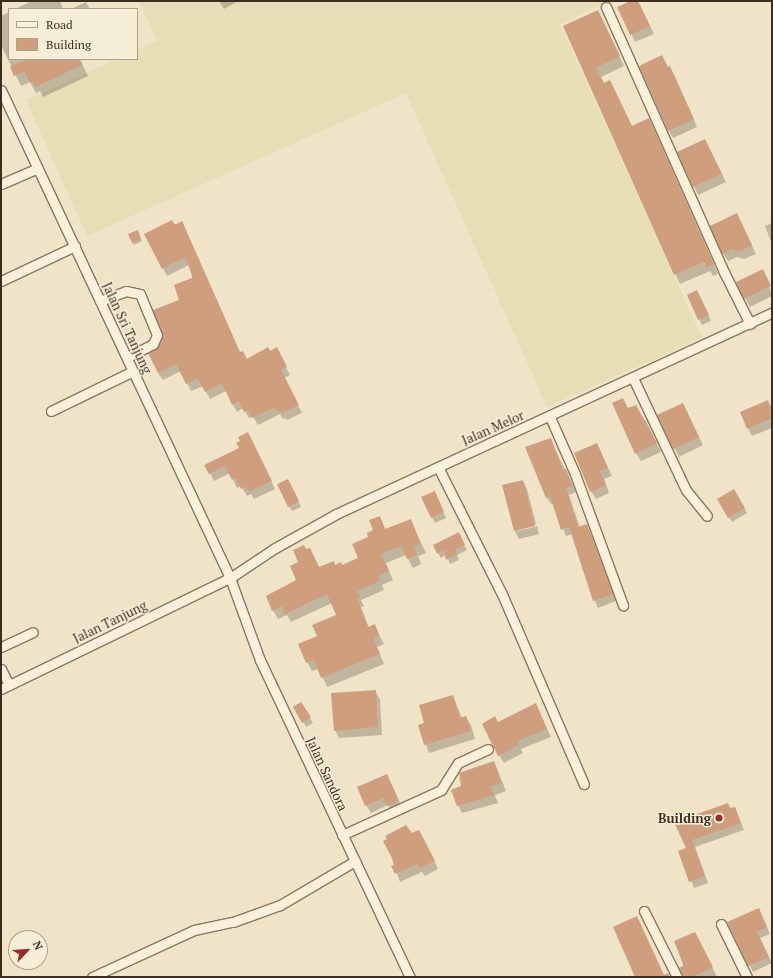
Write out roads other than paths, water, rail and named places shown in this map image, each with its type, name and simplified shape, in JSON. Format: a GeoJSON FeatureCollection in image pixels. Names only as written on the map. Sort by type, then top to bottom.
{"type":"FeatureCollection","features":[{"type":"Feature","properties":{"kind":"street"},"geometry":{"type":"LineString","coordinates":[[606,7],[724,272],[750,324]]}},
{"type":"Feature","properties":{"kind":"street","name":"Jalan Sri Tanjung"},"geometry":{"type":"LineString","coordinates":[[1,90],[5,109],[38,168],[127,358],[129,373],[230,578]]}},
{"type":"Feature","properties":{"kind":"street"},"geometry":{"type":"LineString","coordinates":[[1,184],[38,168]]}},
{"type":"Feature","properties":{"kind":"street"},"geometry":{"type":"LineString","coordinates":[[1,281],[74,246]]}},
{"type":"Feature","properties":{"kind":"street"},"geometry":{"type":"LineString","coordinates":[[100,301],[126,291],[140,294],[157,335],[153,344],[127,358]]}},
{"type":"Feature","properties":{"kind":"street","name":"Jalan Melor"},"geometry":{"type":"LineString","coordinates":[[230,578],[303,532],[438,467],[550,417],[772,313]]}},
{"type":"Feature","properties":{"kind":"street"},"geometry":{"type":"LineString","coordinates":[[51,411],[129,373]]}},
{"type":"Feature","properties":{"kind":"street"},"geometry":{"type":"LineString","coordinates":[[633,378],[686,490],[707,516]]}},
{"type":"Feature","properties":{"kind":"street"},"geometry":{"type":"LineString","coordinates":[[550,417],[578,482],[623,605]]}},
{"type":"Feature","properties":{"kind":"street"},"geometry":{"type":"LineString","coordinates":[[438,467],[502,594],[584,784]]}},
{"type":"Feature","properties":{"kind":"street","name":"Jalan Tanjung"},"geometry":{"type":"LineString","coordinates":[[6,685],[230,578]]}},
{"type":"Feature","properties":{"kind":"street","name":"Jalan Sandora"},"geometry":{"type":"LineString","coordinates":[[230,578],[260,660],[342,835],[352,864],[410,977]]}},
{"type":"Feature","properties":{"kind":"street"},"geometry":{"type":"LineString","coordinates":[[1,647],[33,632]]}},
{"type":"Feature","properties":{"kind":"street"},"geometry":{"type":"LineString","coordinates":[[1,669],[6,685]]}},
{"type":"Feature","properties":{"kind":"street"},"geometry":{"type":"LineString","coordinates":[[342,835],[434,794],[444,787],[458,763],[488,749]]}},
{"type":"Feature","properties":{"kind":"street"},"geometry":{"type":"LineString","coordinates":[[92,977],[194,930],[233,922],[280,905],[352,864]]}},
{"type":"Feature","properties":{"kind":"street"},"geometry":{"type":"LineString","coordinates":[[644,911],[677,977]]}},
{"type":"Feature","properties":{"kind":"street"},"geometry":{"type":"LineString","coordinates":[[721,924],[747,977]]}},
{"type":"Feature","properties":{"kind":"place","name":"Building"},"geometry":{"type":"Point","coordinates":[719,818]}}]}
